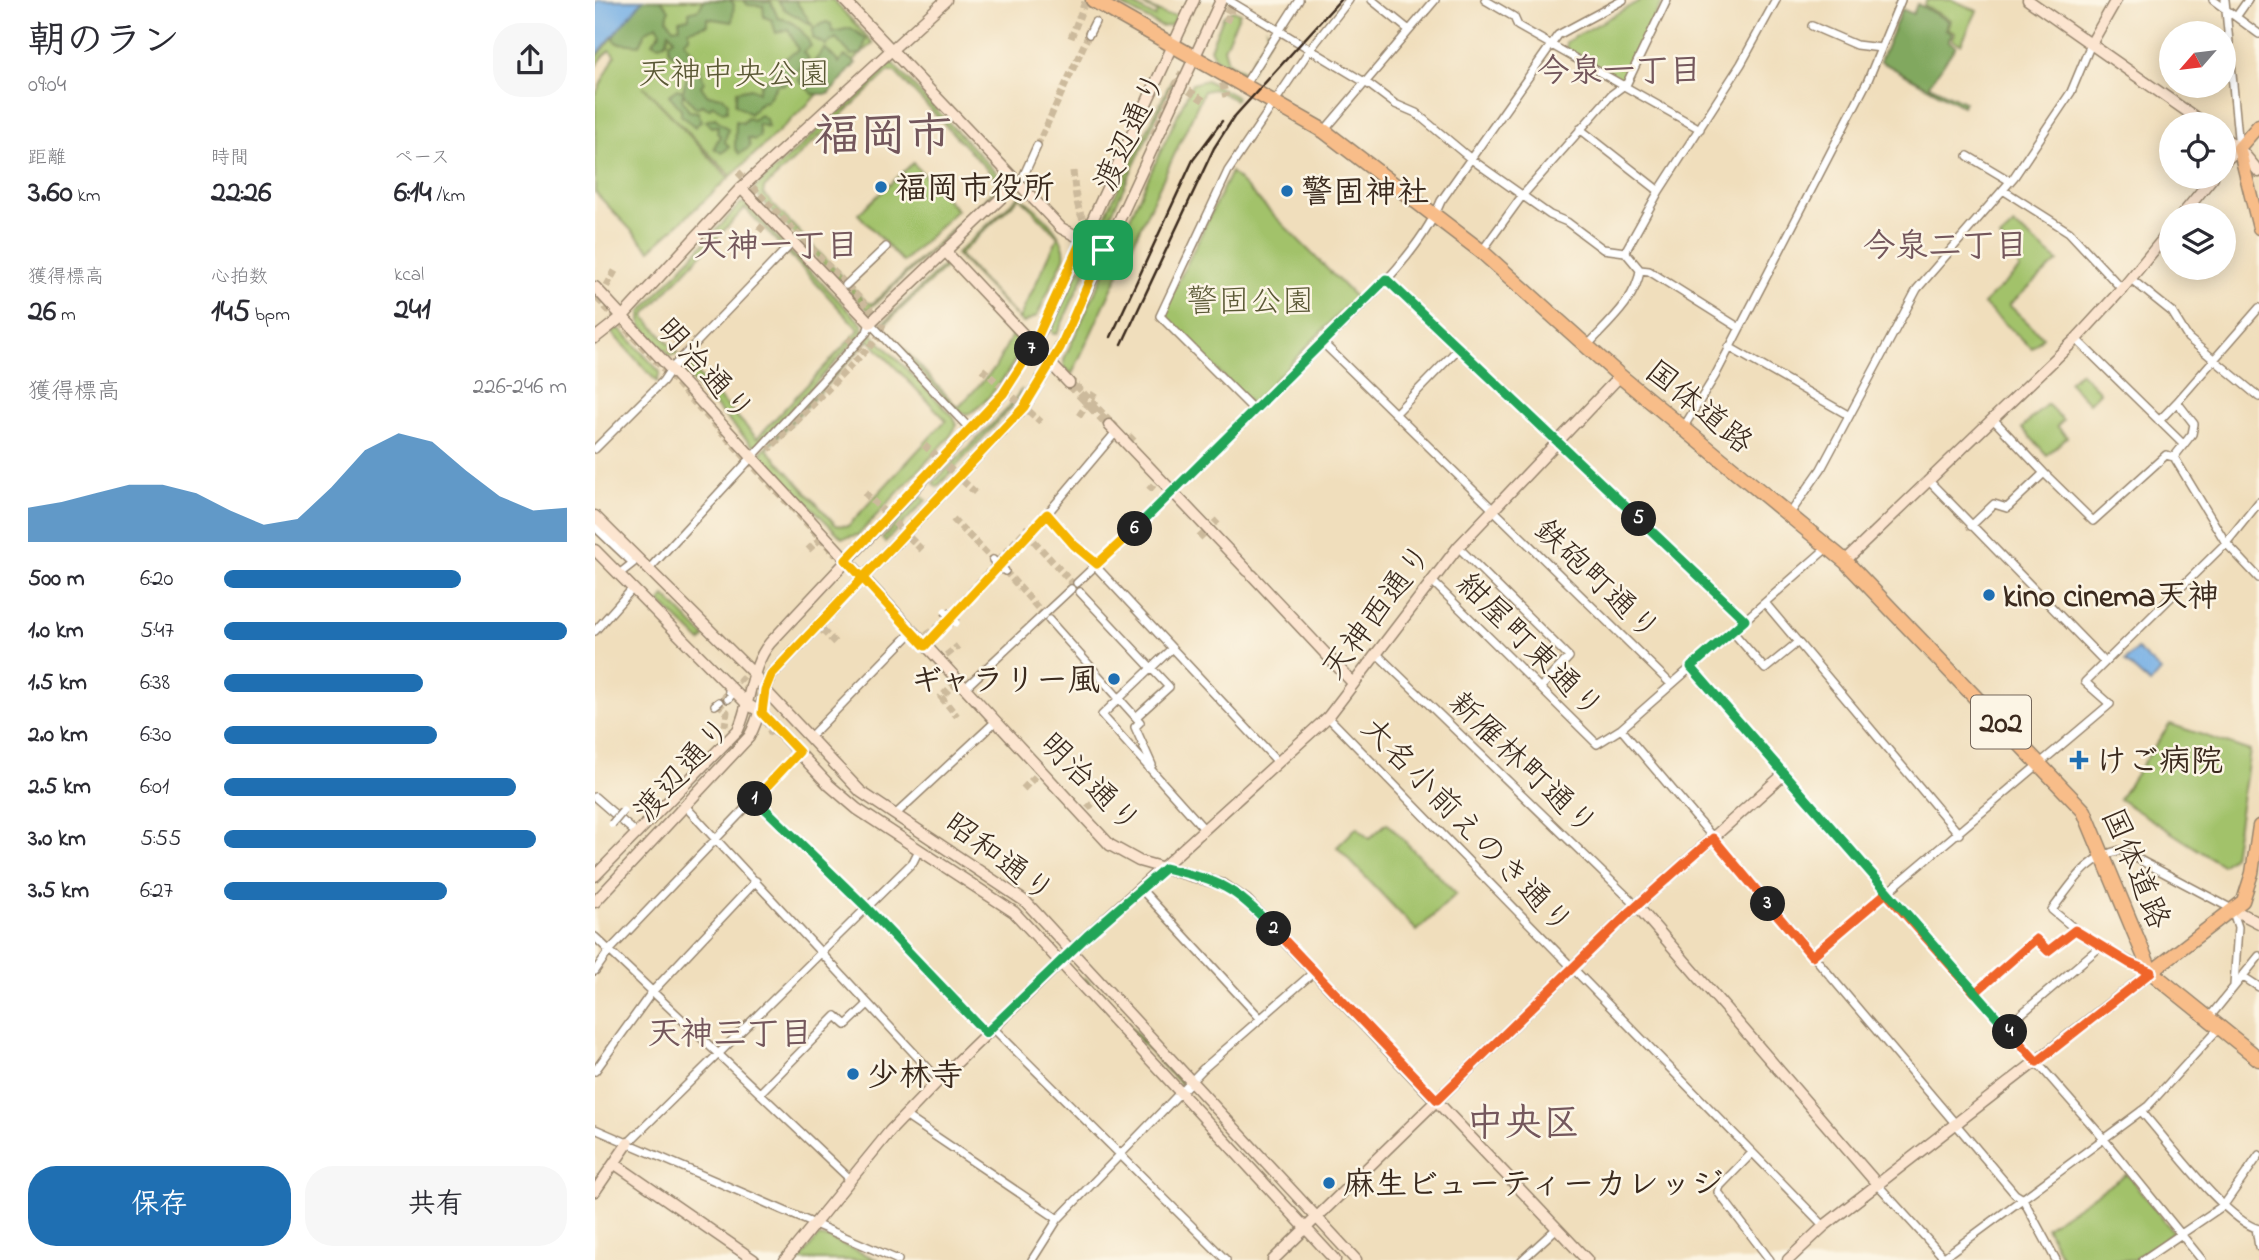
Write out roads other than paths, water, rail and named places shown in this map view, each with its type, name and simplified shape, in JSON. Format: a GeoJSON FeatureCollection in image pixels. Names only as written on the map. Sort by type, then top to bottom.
{"type":"FeatureCollection","features":[{"type":"Feature","properties":{"kind":"highway","name":"国体道路"},"geometry":{"type":"LineString","coordinates":[[1093,0],[1324,131],[1481,251],[1620,376],[1845,561],[2084,811],[2151,972]]}},
{"type":"Feature","properties":{"kind":"highway","name":"202"},"geometry":{"type":"LineString","coordinates":[[2151,972],[2259,1059]]}},
{"type":"Feature","properties":{"kind":"main road"},"geometry":{"type":"LineString","coordinates":[[2259,125],[2239,148],[2259,228]]}},
{"type":"Feature","properties":{"kind":"main road"},"geometry":{"type":"LineString","coordinates":[[2151,972],[2232,909],[2248,892],[2259,826]]}},
{"type":"Feature","properties":{"kind":"street"},"geometry":{"type":"LineString","coordinates":[[844,0],[1021,179],[1061,228],[1103,250]]}},
{"type":"Feature","properties":{"kind":"street"},"geometry":{"type":"LineString","coordinates":[[595,338],[623,316],[741,188],[946,0]]}},
{"type":"Feature","properties":{"kind":"street","name":"渡辺通り"},"geometry":{"type":"LineString","coordinates":[[595,876],[738,730],[758,657],[1003,394],[1034,345],[1172,44],[1195,0]]}},
{"type":"Feature","properties":{"kind":"street","name":"渡辺通り"},"geometry":{"type":"LineString","coordinates":[[595,902],[749,737],[762,713],[765,690],[771,675],[1024,407],[1051,364],[1221,0]]}},
{"type":"Feature","properties":{"kind":"street"},"geometry":{"type":"LineString","coordinates":[[1228,0],[1364,82],[1395,104],[1416,113],[1471,159],[1550,215],[1567,222],[1604,249],[1625,252],[1640,270],[1649,271],[1738,327]]}},
{"type":"Feature","properties":{"kind":"street"},"geometry":{"type":"LineString","coordinates":[[1244,86],[1299,0]]}},
{"type":"Feature","properties":{"kind":"street"},"geometry":{"type":"LineString","coordinates":[[1255,411],[1160,316],[1228,170],[1270,112],[1273,102],[1349,0]]}},
{"type":"Feature","properties":{"kind":"street"},"geometry":{"type":"LineString","coordinates":[[1372,0],[1409,30]]}},
{"type":"Feature","properties":{"kind":"street"},"geometry":{"type":"LineString","coordinates":[[1324,131],[1435,0]]}},
{"type":"Feature","properties":{"kind":"street"},"geometry":{"type":"LineString","coordinates":[[1485,0],[1514,18],[1518,26],[1700,128]]}},
{"type":"Feature","properties":{"kind":"street"},"geometry":{"type":"LineString","coordinates":[[965,688],[1046,617],[1074,586],[1173,492],[1386,279],[1435,216],[1441,201],[1558,35],[1623,0]]}},
{"type":"Feature","properties":{"kind":"street"},"geometry":{"type":"LineString","coordinates":[[1481,251],[1522,196],[1580,129],[1623,86],[1667,0]]}},
{"type":"Feature","properties":{"kind":"street"},"geometry":{"type":"LineString","coordinates":[[1625,252],[1659,191],[1764,26],[1776,0]]}},
{"type":"Feature","properties":{"kind":"street"},"geometry":{"type":"LineString","coordinates":[[1683,428],[1729,347],[1868,80],[1901,0]]}},
{"type":"Feature","properties":{"kind":"street"},"geometry":{"type":"LineString","coordinates":[[2028,0],[2188,112]]}},
{"type":"Feature","properties":{"kind":"street"},"geometry":{"type":"LineString","coordinates":[[1789,515],[1821,469],[1926,275],[2010,181],[2071,92],[2091,44],[2116,0]]}},
{"type":"Feature","properties":{"kind":"street"},"geometry":{"type":"LineString","coordinates":[[2213,0],[2259,34]]}},
{"type":"Feature","properties":{"kind":"street"},"geometry":{"type":"LineString","coordinates":[[2225,0],[2239,148]]}},
{"type":"Feature","properties":{"kind":"street"},"geometry":{"type":"LineString","coordinates":[[2236,17],[2248,0]]}},
{"type":"Feature","properties":{"kind":"street"},"geometry":{"type":"LineString","coordinates":[[1089,34],[1095,22]]}},
{"type":"Feature","properties":{"kind":"street"},"geometry":{"type":"LineString","coordinates":[[1811,26],[1856,45],[1881,48]]}},
{"type":"Feature","properties":{"kind":"street"},"geometry":{"type":"LineString","coordinates":[[1580,129],[1659,191]]}},
{"type":"Feature","properties":{"kind":"street"},"geometry":{"type":"LineString","coordinates":[[650,568],[867,332],[870,323],[1021,179],[1037,146]]}},
{"type":"Feature","properties":{"kind":"street"},"geometry":{"type":"LineString","coordinates":[[2236,146],[2259,172]]}},
{"type":"Feature","properties":{"kind":"street"},"geometry":{"type":"LineString","coordinates":[[2236,151],[2239,148]]}},
{"type":"Feature","properties":{"kind":"street"},"geometry":{"type":"LineString","coordinates":[[1968,156],[2010,181]]}},
{"type":"Feature","properties":{"kind":"street"},"geometry":{"type":"LineString","coordinates":[[741,188],[969,428]]}},
{"type":"Feature","properties":{"kind":"street"},"geometry":{"type":"LineString","coordinates":[[2192,203],[2203,189]]}},
{"type":"Feature","properties":{"kind":"street"},"geometry":{"type":"LineString","coordinates":[[2003,190],[2069,232],[2122,289]]}},
{"type":"Feature","properties":{"kind":"street"},"geometry":{"type":"LineString","coordinates":[[595,449],[663,382],[671,369],[793,242]]}},
{"type":"Feature","properties":{"kind":"street"},"geometry":{"type":"LineString","coordinates":[[1845,561],[2076,339],[2159,244]]}},
{"type":"Feature","properties":{"kind":"street"},"geometry":{"type":"LineString","coordinates":[[846,285],[886,247]]}},
{"type":"Feature","properties":{"kind":"street"},"geometry":{"type":"LineString","coordinates":[[945,251],[1069,383]]}},
{"type":"Feature","properties":{"kind":"street"},"geometry":{"type":"LineString","coordinates":[[1587,347],[1632,294],[1640,270]]}},
{"type":"Feature","properties":{"kind":"street"},"geometry":{"type":"LineString","coordinates":[[1386,279],[1745,620]]}},
{"type":"Feature","properties":{"kind":"street"},"geometry":{"type":"LineString","coordinates":[[2131,279],[2172,312],[2188,338],[2259,397]]}},
{"type":"Feature","properties":{"kind":"street","name":"明治通り"},"geometry":{"type":"LineString","coordinates":[[595,287],[1109,845],[1124,855],[1224,885],[1246,900],[1587,1260]]}},
{"type":"Feature","properties":{"kind":"street"},"geometry":{"type":"LineString","coordinates":[[2159,421],[2259,309]]}},
{"type":"Feature","properties":{"kind":"street"},"geometry":{"type":"LineString","coordinates":[[2076,339],[2183,444]]}},
{"type":"Feature","properties":{"kind":"street","name":"鉄砲町通り"},"geometry":{"type":"LineString","coordinates":[[1323,343],[1671,684]]}},
{"type":"Feature","properties":{"kind":"street"},"geometry":{"type":"LineString","coordinates":[[1729,347],[1848,415]]}},
{"type":"Feature","properties":{"kind":"street"},"geometry":{"type":"LineString","coordinates":[[1396,413],[1459,348]]}},
{"type":"Feature","properties":{"kind":"street","name":"天神西通り"},"geometry":{"type":"LineString","coordinates":[[785,1260],[904,1115],[989,1030],[1059,962],[1328,717],[1431,580],[1491,508],[1620,376]]}},
{"type":"Feature","properties":{"kind":"street"},"geometry":{"type":"LineString","coordinates":[[2174,457],[2192,433],[2194,424],[2177,402]]}},
{"type":"Feature","properties":{"kind":"street"},"geometry":{"type":"LineString","coordinates":[[1993,419],[2093,521],[2166,455],[2174,457],[2226,542],[2259,578]]}},
{"type":"Feature","properties":{"kind":"street"},"geometry":{"type":"LineString","coordinates":[[925,646],[999,565],[1031,538],[1112,428],[1353,684]]}},
{"type":"Feature","properties":{"kind":"street"},"geometry":{"type":"LineString","coordinates":[[1971,526],[1994,504],[2007,508],[2044,473]]}},
{"type":"Feature","properties":{"kind":"street"},"geometry":{"type":"LineString","coordinates":[[1930,482],[2105,662]]}},
{"type":"Feature","properties":{"kind":"street"},"geometry":{"type":"LineString","coordinates":[[1812,956],[2110,704],[2085,682],[2226,542],[2259,502]]}},
{"type":"Feature","properties":{"kind":"street"},"geometry":{"type":"LineString","coordinates":[[1047,514],[1074,545],[1097,564],[1278,762]]}},
{"type":"Feature","properties":{"kind":"street","name":"昭和通り"},"geometry":{"type":"LineString","coordinates":[[595,516],[755,675],[765,690],[861,792],[1026,902],[1356,1260]]}},
{"type":"Feature","properties":{"kind":"street"},"geometry":{"type":"LineString","coordinates":[[595,527],[633,563],[619,575]]}},
{"type":"Feature","properties":{"kind":"street"},"geometry":{"type":"LineString","coordinates":[[1458,547],[1569,656],[1540,688]]}},
{"type":"Feature","properties":{"kind":"street"},"geometry":{"type":"LineString","coordinates":[[1828,547],[1621,729],[2015,1194],[2023,1199],[2056,1260]]}},
{"type":"Feature","properties":{"kind":"street","name":"昭和通り"},"geometry":{"type":"LineString","coordinates":[[595,550],[747,704],[762,713],[857,810],[1014,912],[1335,1260]]}},
{"type":"Feature","properties":{"kind":"street","name":"紺屋町東通り"},"geometry":{"type":"LineString","coordinates":[[1431,580],[1597,744],[1621,729]]}},
{"type":"Feature","properties":{"kind":"street"},"geometry":{"type":"LineString","coordinates":[[595,631],[633,588]]}},
{"type":"Feature","properties":{"kind":"street"},"geometry":{"type":"LineString","coordinates":[[1080,592],[1169,687],[1136,717]]}},
{"type":"Feature","properties":{"kind":"street"},"geometry":{"type":"LineString","coordinates":[[1766,604],[1959,834]]}},
{"type":"Feature","properties":{"kind":"street"},"geometry":{"type":"LineString","coordinates":[[945,611],[956,623]]}},
{"type":"Feature","properties":{"kind":"street"},"geometry":{"type":"LineString","coordinates":[[1046,617],[1120,696],[1140,722],[1135,727],[1152,765],[1149,768]]}},
{"type":"Feature","properties":{"kind":"street"},"geometry":{"type":"LineString","coordinates":[[1732,631],[1765,669],[1798,642]]}},
{"type":"Feature","properties":{"kind":"street"},"geometry":{"type":"LineString","coordinates":[[809,738],[912,632]]}},
{"type":"Feature","properties":{"kind":"street"},"geometry":{"type":"LineString","coordinates":[[1168,652],[1102,715],[1205,830]]}},
{"type":"Feature","properties":{"kind":"street","name":"新雁林町通り"},"geometry":{"type":"LineString","coordinates":[[1376,653],[1638,907]]}},
{"type":"Feature","properties":{"kind":"street"},"geometry":{"type":"LineString","coordinates":[[1691,667],[1886,893],[2037,1062],[2202,1260]]}},
{"type":"Feature","properties":{"kind":"street"},"geometry":{"type":"LineString","coordinates":[[728,694],[740,680]]}},
{"type":"Feature","properties":{"kind":"street","name":"大名小前えのき通り"},"geometry":{"type":"LineString","coordinates":[[1328,717],[1824,1227]]}},
{"type":"Feature","properties":{"kind":"street"},"geometry":{"type":"LineString","coordinates":[[896,814],[995,722]]}},
{"type":"Feature","properties":{"kind":"street"},"geometry":{"type":"LineString","coordinates":[[595,971],[609,951],[799,752]]}},
{"type":"Feature","properties":{"kind":"street"},"geometry":{"type":"LineString","coordinates":[[1273,1260],[1573,968],[1784,774]]}},
{"type":"Feature","properties":{"kind":"street"},"geometry":{"type":"LineString","coordinates":[[595,797],[636,833]]}},
{"type":"Feature","properties":{"kind":"street"},"geometry":{"type":"LineString","coordinates":[[754,799],[1226,1260]]}},
{"type":"Feature","properties":{"kind":"street"},"geometry":{"type":"LineString","coordinates":[[686,807],[939,1080]]}},
{"type":"Feature","properties":{"kind":"street"},"geometry":{"type":"LineString","coordinates":[[612,824],[623,811]]}},
{"type":"Feature","properties":{"kind":"street"},"geometry":{"type":"LineString","coordinates":[[595,1191],[628,1143],[913,862],[919,850]]}},
{"type":"Feature","properties":{"kind":"street"},"geometry":{"type":"LineString","coordinates":[[1791,1259],[1824,1227],[1957,1126],[2151,972],[2075,930],[2052,910],[2089,863],[2102,854],[2121,850],[2259,923]]}},
{"type":"Feature","properties":{"kind":"street"},"geometry":{"type":"LineString","coordinates":[[595,1071],[652,992],[756,881]]}},
{"type":"Feature","properties":{"kind":"street"},"geometry":{"type":"LineString","coordinates":[[1141,889],[1261,1019]]}},
{"type":"Feature","properties":{"kind":"street"},"geometry":{"type":"LineString","coordinates":[[1638,907],[1943,1259],[2141,1111],[2214,1023],[2234,986],[2259,956]]}},
{"type":"Feature","properties":{"kind":"street"},"geometry":{"type":"LineString","coordinates":[[2232,909],[2238,927],[2234,986]]}},
{"type":"Feature","properties":{"kind":"street"},"geometry":{"type":"LineString","coordinates":[[1975,993],[2036,939],[2048,951],[2075,930]]}},
{"type":"Feature","properties":{"kind":"street"},"geometry":{"type":"LineString","coordinates":[[595,937],[850,1179]]}},
{"type":"Feature","properties":{"kind":"street"},"geometry":{"type":"LineString","coordinates":[[2006,1027],[2101,946]]}},
{"type":"Feature","properties":{"kind":"street"},"geometry":{"type":"LineString","coordinates":[[1031,1260],[1058,1219],[1180,1093],[1315,971]]}},
{"type":"Feature","properties":{"kind":"street"},"geometry":{"type":"LineString","coordinates":[[2242,976],[2259,987]]}},
{"type":"Feature","properties":{"kind":"street"},"geometry":{"type":"LineString","coordinates":[[760,1093],[836,1016],[846,1025],[868,1004]]}},
{"type":"Feature","properties":{"kind":"street"},"geometry":{"type":"LineString","coordinates":[[2141,1111],[2224,1205],[2245,1226],[2257,1229],[2259,1247]]}},
{"type":"Feature","properties":{"kind":"street"},"geometry":{"type":"LineString","coordinates":[[904,1115],[1058,1219]]}},
{"type":"Feature","properties":{"kind":"street"},"geometry":{"type":"LineString","coordinates":[[595,1129],[898,1260]]}},
{"type":"Feature","properties":{"kind":"street"},"geometry":{"type":"LineString","coordinates":[[1752,1153],[1720,1186],[1718,1192],[1770,1260]]}},
{"type":"Feature","properties":{"kind":"street"},"geometry":{"type":"LineString","coordinates":[[2143,1260],[2224,1205],[2259,1155]]}},
{"type":"Feature","properties":{"kind":"street"},"geometry":{"type":"LineString","coordinates":[[615,1164],[754,1260]]}},
{"type":"Feature","properties":{"kind":"street"},"geometry":{"type":"LineString","coordinates":[[1522,1260],[1557,1228]]}},
{"type":"Feature","properties":{"kind":"water"},"geometry":{"type":"Polygon","coordinates":[[[598,0],[643,0],[595,57],[595,3],[598,0]]]}},
{"type":"Feature","properties":{"kind":"water"},"geometry":{"type":"Polygon","coordinates":[[[2137,649],[2161,671],[2150,684],[2125,661],[2137,649]]]}},
{"type":"Feature","properties":{"kind":"tunnel"},"geometry":{"type":"LineString","coordinates":[[1226,22],[1236,0]]}},
{"type":"Feature","properties":{"kind":"tunnel"},"geometry":{"type":"LineString","coordinates":[[1071,38],[1085,2],[1094,7]]}},
{"type":"Feature","properties":{"kind":"tunnel"},"geometry":{"type":"LineString","coordinates":[[1216,3],[1231,11]]}},
{"type":"Feature","properties":{"kind":"tunnel"},"geometry":{"type":"LineString","coordinates":[[1037,146],[1089,34]]}},
{"type":"Feature","properties":{"kind":"tunnel"},"geometry":{"type":"LineString","coordinates":[[1153,134],[1182,72]]}},
{"type":"Feature","properties":{"kind":"tunnel"},"geometry":{"type":"LineString","coordinates":[[1220,73],[1226,97]]}},
{"type":"Feature","properties":{"kind":"tunnel"},"geometry":{"type":"LineString","coordinates":[[1180,85],[1206,102]]}},
{"type":"Feature","properties":{"kind":"tunnel"},"geometry":{"type":"LineString","coordinates":[[1073,171],[1077,203],[1085,223],[1102,237],[1130,251]]}},
{"type":"Feature","properties":{"kind":"tunnel"},"geometry":{"type":"LineString","coordinates":[[738,172],[883,323],[879,337],[769,449]]}},
{"type":"Feature","properties":{"kind":"tunnel"},"geometry":{"type":"LineString","coordinates":[[759,231],[772,215]]}},
{"type":"Feature","properties":{"kind":"tunnel"},"geometry":{"type":"LineString","coordinates":[[615,271],[599,300],[836,555]]}},
{"type":"Feature","properties":{"kind":"tunnel"},"geometry":{"type":"LineString","coordinates":[[660,360],[683,337]]}},
{"type":"Feature","properties":{"kind":"tunnel"},"geometry":{"type":"LineString","coordinates":[[848,338],[861,350]]}},
{"type":"Feature","properties":{"kind":"tunnel"},"geometry":{"type":"LineString","coordinates":[[982,369],[1041,422]]}},
{"type":"Feature","properties":{"kind":"tunnel"},"geometry":{"type":"LineString","coordinates":[[1069,378],[1116,427]]}},
{"type":"Feature","properties":{"kind":"tunnel"},"geometry":{"type":"LineString","coordinates":[[1069,383],[1109,425]]}},
{"type":"Feature","properties":{"kind":"tunnel"},"geometry":{"type":"LineString","coordinates":[[1079,416],[1096,391]]}},
{"type":"Feature","properties":{"kind":"tunnel"},"geometry":{"type":"LineString","coordinates":[[1129,441],[1136,434]]}},
{"type":"Feature","properties":{"kind":"tunnel"},"geometry":{"type":"LineString","coordinates":[[924,445],[977,494]]}},
{"type":"Feature","properties":{"kind":"tunnel"},"geometry":{"type":"LineString","coordinates":[[1149,490],[1161,476]]}},
{"type":"Feature","properties":{"kind":"tunnel"},"geometry":{"type":"LineString","coordinates":[[865,493],[922,550]]}},
{"type":"Feature","properties":{"kind":"tunnel"},"geometry":{"type":"LineString","coordinates":[[953,519],[993,560]]}},
{"type":"Feature","properties":{"kind":"tunnel"},"geometry":{"type":"LineString","coordinates":[[1199,538],[1218,520]]}},
{"type":"Feature","properties":{"kind":"tunnel"},"geometry":{"type":"LineString","coordinates":[[963,600],[1028,527]]}},
{"type":"Feature","properties":{"kind":"tunnel"},"geometry":{"type":"LineString","coordinates":[[808,550],[820,539]]}},
{"type":"Feature","properties":{"kind":"tunnel"},"geometry":{"type":"LineString","coordinates":[[1034,541],[1080,592]]}},
{"type":"Feature","properties":{"kind":"tunnel"},"geometry":{"type":"LineString","coordinates":[[1005,571],[1046,617]]}},
{"type":"Feature","properties":{"kind":"tunnel"},"geometry":{"type":"LineString","coordinates":[[815,623],[835,643]]}},
{"type":"Feature","properties":{"kind":"tunnel"},"geometry":{"type":"LineString","coordinates":[[918,642],[941,624]]}},
{"type":"Feature","properties":{"kind":"tunnel"},"geometry":{"type":"LineString","coordinates":[[938,662],[958,646]]}},
{"type":"Feature","properties":{"kind":"tunnel"},"geometry":{"type":"LineString","coordinates":[[750,669],[740,680],[754,695],[760,709]]}},
{"type":"Feature","properties":{"kind":"tunnel"},"geometry":{"type":"LineString","coordinates":[[956,682],[941,697],[957,716]]}},
{"type":"Feature","properties":{"kind":"tunnel"},"geometry":{"type":"LineString","coordinates":[[718,703],[727,712],[725,726]]}},
{"type":"Feature","properties":{"kind":"tunnel"},"geometry":{"type":"LineString","coordinates":[[765,720],[772,735]]}},
{"type":"Feature","properties":{"kind":"tunnel"},"geometry":{"type":"LineString","coordinates":[[1023,789],[1039,773]]}},
{"type":"Feature","properties":{"kind":"tunnel"},"geometry":{"type":"LineString","coordinates":[[1080,816],[1099,797]]}},
{"type":"Feature","properties":{"kind":"railway"},"geometry":{"type":"LineString","coordinates":[[1122,344],[1214,148],[1234,117],[1340,0]]}},
{"type":"Feature","properties":{"kind":"railway"},"geometry":{"type":"LineString","coordinates":[[1111,337],[1193,160],[1222,121]]}},
{"type":"Feature","properties":{"kind":"place","name":"福岡市役所"},"geometry":{"type":"Point","coordinates":[881,187]}},
{"type":"Feature","properties":{"kind":"place","name":"警固神社"},"geometry":{"type":"Point","coordinates":[1287,191]}},
{"type":"Feature","properties":{"kind":"place","name":"kino cinema天神"},"geometry":{"type":"Point","coordinates":[1989,595]}},
{"type":"Feature","properties":{"kind":"place","name":"ギャラリー風"},"geometry":{"type":"Point","coordinates":[1114,679]}},
{"type":"Feature","properties":{"kind":"place","name":"けご病院"},"geometry":{"type":"Point","coordinates":[2079,760]}},
{"type":"Feature","properties":{"kind":"place","name":"少林寺"},"geometry":{"type":"Point","coordinates":[853,1074]}},
{"type":"Feature","properties":{"kind":"place","name":"麻生ビューティーカレッジ"},"geometry":{"type":"Point","coordinates":[1329,1183]}},
{"type":"Feature","properties":{"kind":"district","name":"今泉一丁目"},"geometry":{"type":"Point","coordinates":[1619,69]}},
{"type":"Feature","properties":{"kind":"district","name":"福岡市"},"geometry":{"type":"Point","coordinates":[883,134]}},
{"type":"Feature","properties":{"kind":"district","name":"天神一丁目"},"geometry":{"type":"Point","coordinates":[776,244]}},
{"type":"Feature","properties":{"kind":"district","name":"今泉二丁目"},"geometry":{"type":"Point","coordinates":[1945,244]}},
{"type":"Feature","properties":{"kind":"district","name":"天神三丁目"},"geometry":{"type":"Point","coordinates":[730,1032]}},
{"type":"Feature","properties":{"kind":"district","name":"中央区"},"geometry":{"type":"Point","coordinates":[1523,1122]}},
{"type":"Feature","properties":{"kind":"park label","name":"天神中央公園"},"geometry":{"type":"Point","coordinates":[734,73]}},
{"type":"Feature","properties":{"kind":"park label","name":"警固公園"},"geometry":{"type":"Point","coordinates":[1250,300]}}]}
